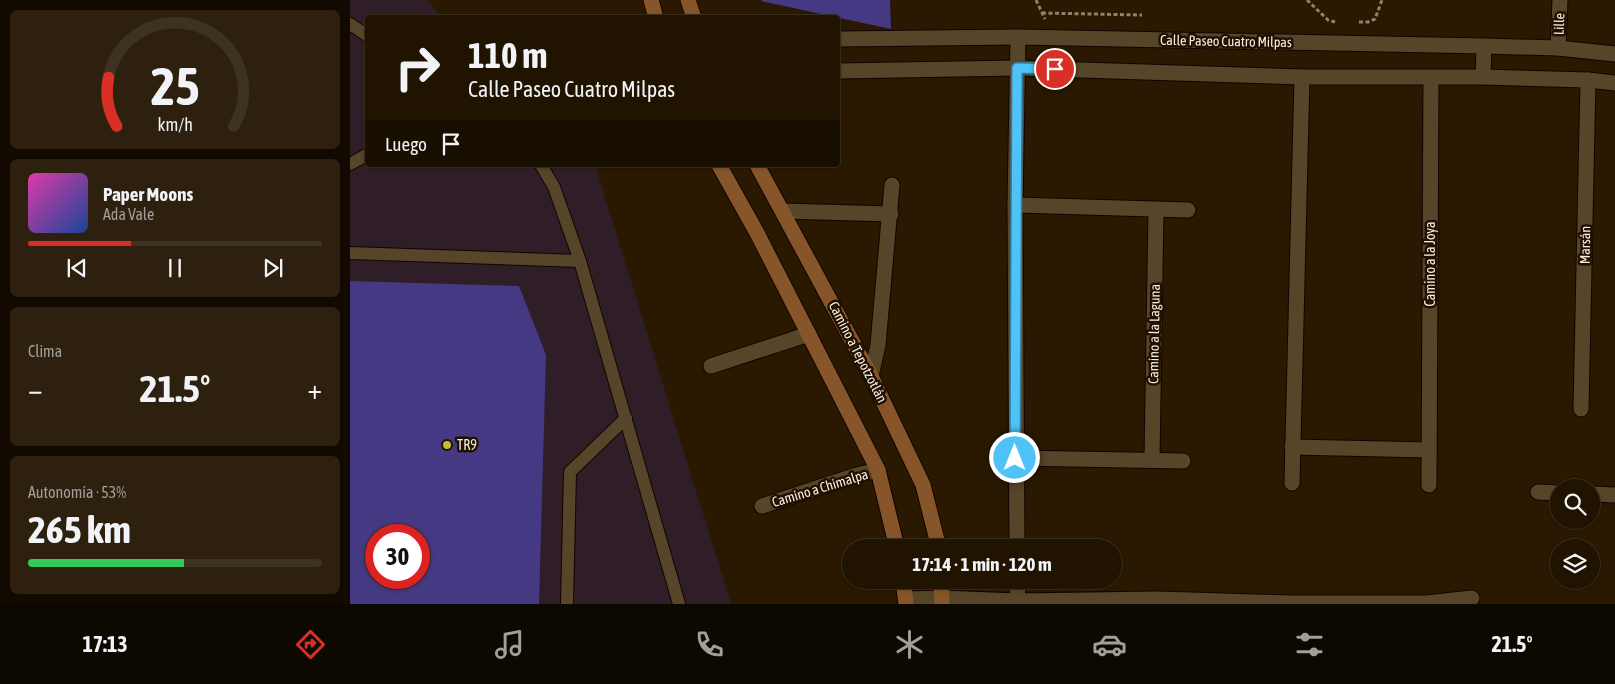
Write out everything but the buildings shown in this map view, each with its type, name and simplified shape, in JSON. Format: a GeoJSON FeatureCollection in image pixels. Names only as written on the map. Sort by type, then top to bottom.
{"type":"FeatureCollection","features":[{"type":"Feature","properties":{"kind":"main road"},"geometry":{"type":"LineString","coordinates":[[651,0],[655,15]]}},
{"type":"Feature","properties":{"kind":"main road"},"geometry":{"type":"LineString","coordinates":[[688,0],[693,15]]}},
{"type":"Feature","properties":{"kind":"main road"},"geometry":{"type":"LineString","coordinates":[[720,167],[878,470],[895,539]]}},
{"type":"Feature","properties":{"kind":"main road","name":"Camino a Tepotzotlán"},"geometry":{"type":"LineString","coordinates":[[758,167],[871,376],[923,485],[937,539]]}},
{"type":"Feature","properties":{"kind":"main road"},"geometry":{"type":"LineString","coordinates":[[904,589],[906,602]]}},
{"type":"Feature","properties":{"kind":"street","name":"Lille"},"geometry":{"type":"LineString","coordinates":[[1558,48],[1560,0]]}},
{"type":"Feature","properties":{"kind":"street","name":"Calle Paseo Cuatro Milpas"},"geometry":{"type":"LineString","coordinates":[[840,39],[1018,37],[1484,46],[1558,48],[1615,54]]}},
{"type":"Feature","properties":{"kind":"street"},"geometry":{"type":"LineString","coordinates":[[1017,539],[1015,205],[1018,37]]}},
{"type":"Feature","properties":{"kind":"street"},"geometry":{"type":"LineString","coordinates":[[1483,77],[1484,46]]}},
{"type":"Feature","properties":{"kind":"street"},"geometry":{"type":"LineString","coordinates":[[840,71],[1017,68],[1302,77],[1483,77],[1588,80],[1615,83]]}},
{"type":"Feature","properties":{"kind":"street"},"geometry":{"type":"LineString","coordinates":[[1292,483],[1302,77]]}},
{"type":"Feature","properties":{"kind":"street","name":"Camino a la Joya"},"geometry":{"type":"LineString","coordinates":[[1429,485],[1431,77]]}},
{"type":"Feature","properties":{"kind":"street","name":"Marsán"},"geometry":{"type":"LineString","coordinates":[[1581,409],[1588,80]]}},
{"type":"Feature","properties":{"kind":"street"},"geometry":{"type":"LineString","coordinates":[[871,376],[878,345],[891,214],[892,185]]}},
{"type":"Feature","properties":{"kind":"street"},"geometry":{"type":"LineString","coordinates":[[1015,205],[1188,210]]}},
{"type":"Feature","properties":{"kind":"street","name":"Camino a la Laguna"},"geometry":{"type":"LineString","coordinates":[[1152,459],[1156,209]]}},
{"type":"Feature","properties":{"kind":"street"},"geometry":{"type":"LineString","coordinates":[[783,211],[891,214]]}},
{"type":"Feature","properties":{"kind":"street"},"geometry":{"type":"LineString","coordinates":[[711,366],[808,334]]}},
{"type":"Feature","properties":{"kind":"street"},"geometry":{"type":"LineString","coordinates":[[1292,447],[1430,450]]}},
{"type":"Feature","properties":{"kind":"street"},"geometry":{"type":"LineString","coordinates":[[1015,458],[1183,461]]}},
{"type":"Feature","properties":{"kind":"street","name":"Camino a Chimalpa"},"geometry":{"type":"LineString","coordinates":[[762,506],[878,470]]}},
{"type":"Feature","properties":{"kind":"street"},"geometry":{"type":"LineString","coordinates":[[1538,492],[1550,492]]}},
{"type":"Feature","properties":{"kind":"street"},"geometry":{"type":"LineString","coordinates":[[1600,494],[1615,495]]}},
{"type":"Feature","properties":{"kind":"street"},"geometry":{"type":"LineString","coordinates":[[1017,589],[1018,603]]}},
{"type":"Feature","properties":{"kind":"street"},"geometry":{"type":"LineString","coordinates":[[906,602],[1426,604],[1472,598]]}},
{"type":"Feature","properties":{"kind":"lane"},"geometry":{"type":"LineString","coordinates":[[350,24],[365,34]]}},
{"type":"Feature","properties":{"kind":"lane"},"geometry":{"type":"LineString","coordinates":[[350,164],[365,156]]}},
{"type":"Feature","properties":{"kind":"lane"},"geometry":{"type":"LineString","coordinates":[[542,167],[554,187],[580,261],[679,604]]}},
{"type":"Feature","properties":{"kind":"lane"},"geometry":{"type":"LineString","coordinates":[[350,253],[580,261]]}},
{"type":"Feature","properties":{"kind":"lane"},"geometry":{"type":"LineString","coordinates":[[568,604],[570,472],[626,418]]}},
{"type":"Feature","properties":{"kind":"path"},"geometry":{"type":"LineString","coordinates":[[1307,0],[1328,20],[1337,23]]}},
{"type":"Feature","properties":{"kind":"path"},"geometry":{"type":"LineString","coordinates":[[1353,22],[1368,22],[1375,19],[1382,0]]}},
{"type":"Feature","properties":{"kind":"path"},"geometry":{"type":"LineString","coordinates":[[1042,13],[1142,15]]}},
{"type":"Feature","properties":{"kind":"shaded area"},"geometry":{"type":"Polygon","coordinates":[[[350,0],[427,0],[439,15],[365,15],[365,167],[596,167],[731,604],[350,604],[350,0]]]}},
{"type":"Feature","properties":{"kind":"place","name":"TR9"},"geometry":{"type":"Point","coordinates":[447,445]}},
{"type":"Feature","properties":{"kind":"route"},"geometry":{"type":"LineString","coordinates":[[1015,458],[1017,68],[1055,69]]}}]}
